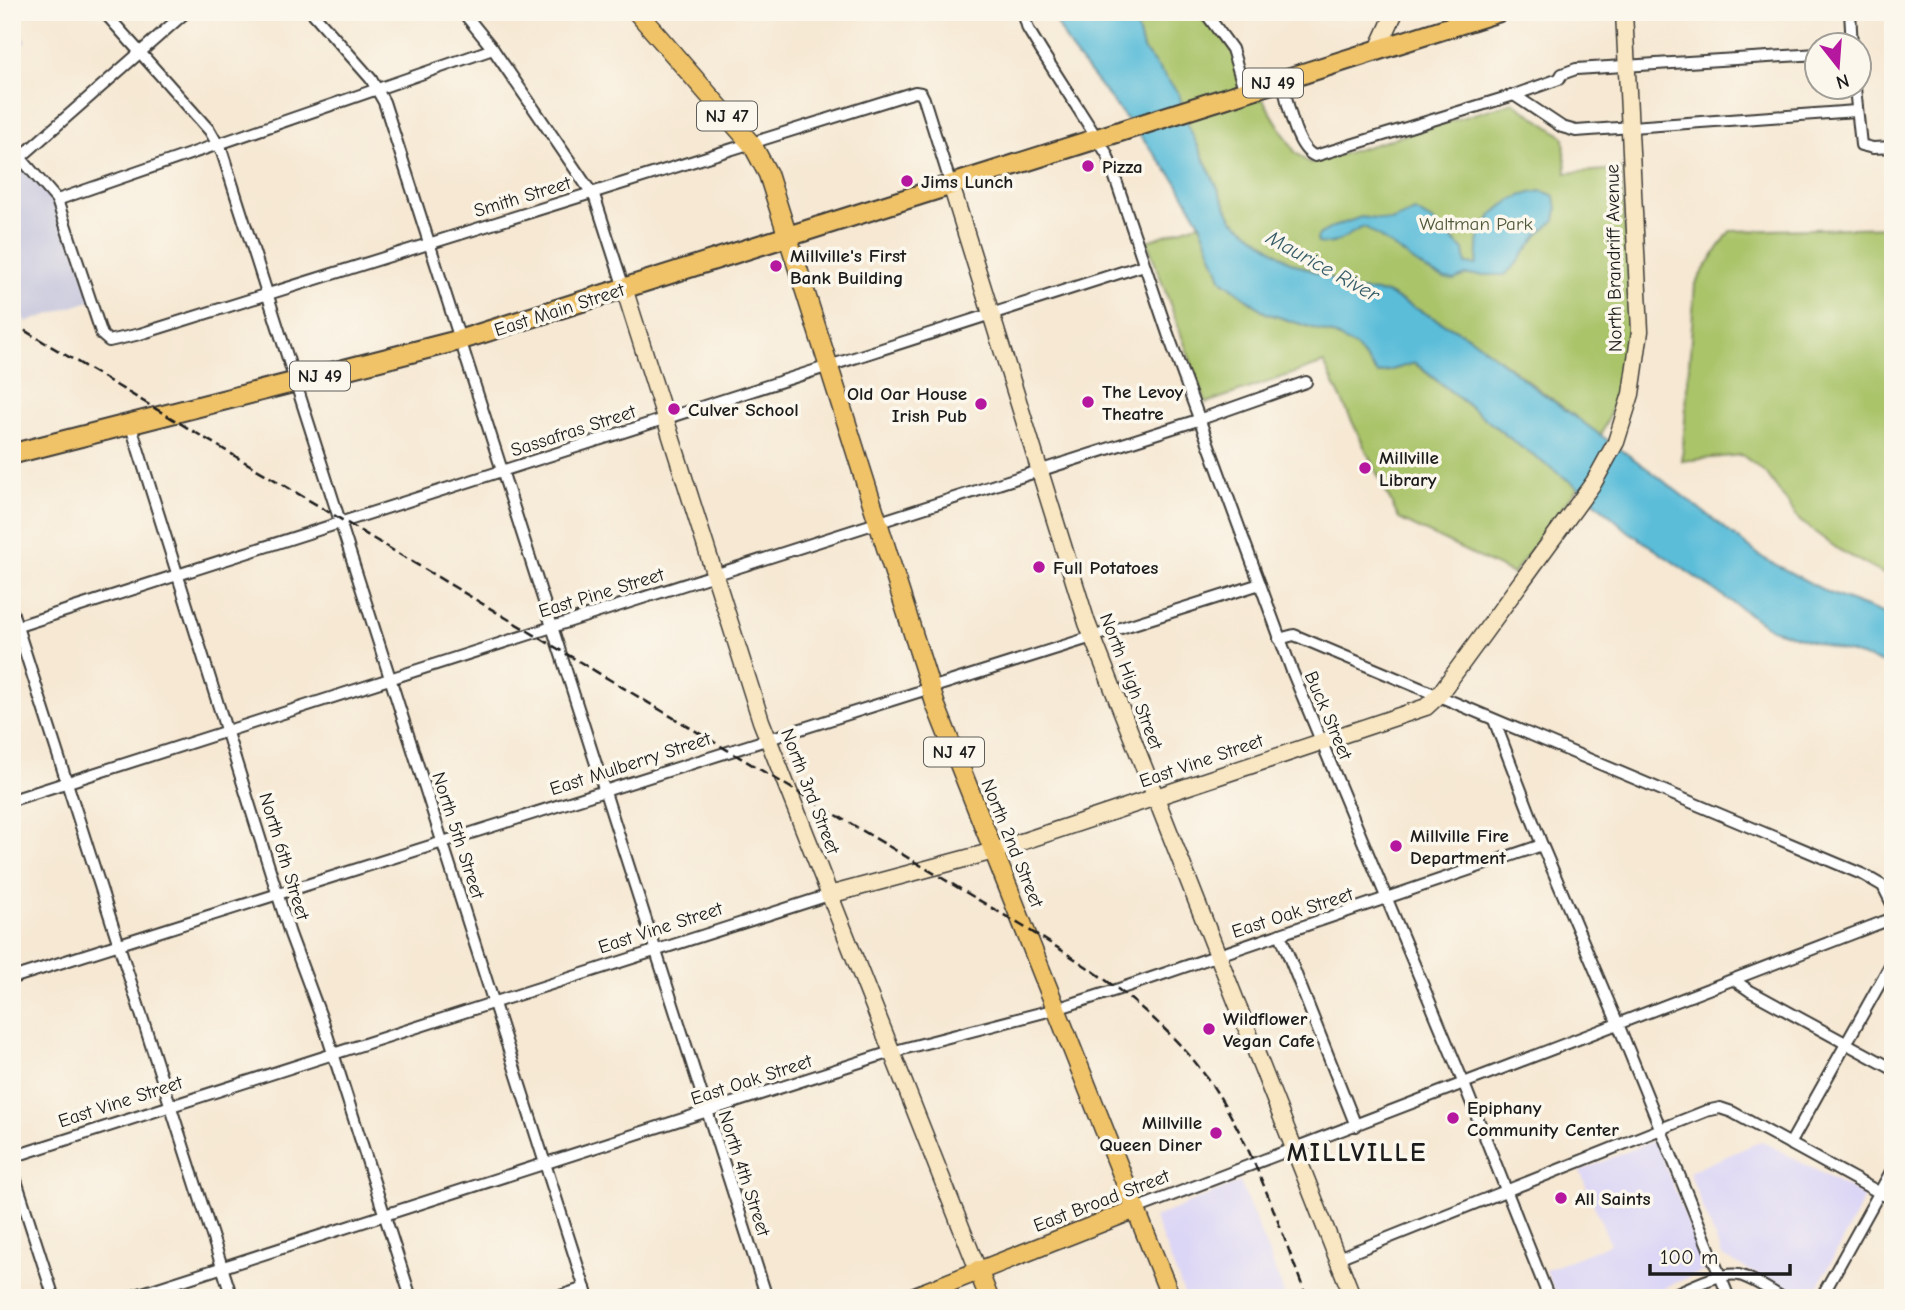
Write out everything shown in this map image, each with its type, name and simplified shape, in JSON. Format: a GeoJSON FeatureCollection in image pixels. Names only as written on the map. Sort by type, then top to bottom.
{"type":"FeatureCollection","features":[{"type":"Feature","properties":{"kind":"highway","name":"NJ 49"},"geometry":{"type":"LineString","coordinates":[[1098,139],[1498,12]]}},
{"type":"Feature","properties":{"kind":"highway","name":"East Main Street"},"geometry":{"type":"LineString","coordinates":[[12,454],[460,340],[1098,139]]}},
{"type":"Feature","properties":{"kind":"main road","name":"NJ 47"},"geometry":{"type":"LineString","coordinates":[[637,12],[751,142],[768,174],[787,237]]}},
{"type":"Feature","properties":{"kind":"main road","name":"North 2nd Street"},"geometry":{"type":"LineString","coordinates":[[787,237],[930,688],[1171,1298]]}},
{"type":"Feature","properties":{"kind":"main road","name":"East Broad Street"},"geometry":{"type":"LineString","coordinates":[[910,1298],[1136,1209]]}},
{"type":"Feature","properties":{"kind":"main road","name":"North 3rd Street"},"geometry":{"type":"LineString","coordinates":[[978,1270],[989,1298]]}},
{"type":"Feature","properties":{"kind":"street","name":"North 5th Street"},"geometry":{"type":"LineString","coordinates":[[104,12],[210,131],[219,146],[586,1293]]}},
{"type":"Feature","properties":{"kind":"street"},"geometry":{"type":"LineString","coordinates":[[21,157],[186,12]]}},
{"type":"Feature","properties":{"kind":"street"},"geometry":{"type":"LineString","coordinates":[[312,12],[379,90]]}},
{"type":"Feature","properties":{"kind":"street"},"geometry":{"type":"LineString","coordinates":[[463,12],[493,49],[592,192],[624,288]]}},
{"type":"Feature","properties":{"kind":"street","name":"Buck Street"},"geometry":{"type":"LineString","coordinates":[[1023,12],[1028,29],[1110,162],[1144,265],[1279,639],[1464,1084],[1549,1298]]}},
{"type":"Feature","properties":{"kind":"street"},"geometry":{"type":"LineString","coordinates":[[1205,12],[1232,49],[1245,92]]}},
{"type":"Feature","properties":{"kind":"street"},"geometry":{"type":"LineString","coordinates":[[1378,49],[1395,12]]}},
{"type":"Feature","properties":{"kind":"street","name":"North Brandriff Avenue"},"geometry":{"type":"LineString","coordinates":[[1438,696],[1581,503],[1616,442],[1631,394],[1640,331],[1623,12]]}},
{"type":"Feature","properties":{"kind":"street"},"geometry":{"type":"LineString","coordinates":[[1850,12],[1851,32]]}},
{"type":"Feature","properties":{"kind":"street"},"geometry":{"type":"LineString","coordinates":[[12,148],[57,200],[493,49]]}},
{"type":"Feature","properties":{"kind":"street"},"geometry":{"type":"LineString","coordinates":[[1282,80],[1299,139],[1307,153],[1315,156],[1514,95],[1559,79],[1562,74],[1576,69],[1804,55]]}},
{"type":"Feature","properties":{"kind":"street","name":"North 4th Street"},"geometry":{"type":"LineString","coordinates":[[379,90],[767,1298]]}},
{"type":"Feature","properties":{"kind":"street","name":"Smith Street"},"geometry":{"type":"LineString","coordinates":[[57,200],[104,338],[113,341],[915,92],[921,93],[924,99],[951,185]]}},
{"type":"Feature","properties":{"kind":"street"},"geometry":{"type":"LineString","coordinates":[[1514,95],[1569,130],[1585,131],[1856,111]]}},
{"type":"Feature","properties":{"kind":"street"},"geometry":{"type":"LineString","coordinates":[[1856,102],[1861,145],[1873,148],[1893,146]]}},
{"type":"Feature","properties":{"kind":"street","name":"North High Street"},"geometry":{"type":"LineString","coordinates":[[951,185],[1092,636],[1353,1298]]}},
{"type":"Feature","properties":{"kind":"street","name":"Sassafras Street"},"geometry":{"type":"LineString","coordinates":[[15,627],[1144,265]]}},
{"type":"Feature","properties":{"kind":"street","name":"North 3rd Street"},"geometry":{"type":"LineString","coordinates":[[624,288],[767,739],[978,1270]]}},
{"type":"Feature","properties":{"kind":"street","name":"East Pine Street"},"geometry":{"type":"LineString","coordinates":[[12,800],[1201,419],[1306,382]]}},
{"type":"Feature","properties":{"kind":"street","name":"North 6th Street"},"geometry":{"type":"LineString","coordinates":[[130,423],[278,893],[411,1298]]}},
{"type":"Feature","properties":{"kind":"street","name":"East Mulberry Street"},"geometry":{"type":"LineString","coordinates":[[12,978],[1260,584]]}},
{"type":"Feature","properties":{"kind":"street"},"geometry":{"type":"LineString","coordinates":[[12,611],[232,1298]]}},
{"type":"Feature","properties":{"kind":"street"},"geometry":{"type":"LineString","coordinates":[[1279,639],[1294,635],[1864,875],[1882,884],[1893,906]]}},
{"type":"Feature","properties":{"kind":"street","name":"East Vine Street"},"geometry":{"type":"LineString","coordinates":[[12,1157],[829,895],[994,851],[1426,707],[1438,696]]}},
{"type":"Feature","properties":{"kind":"street"},"geometry":{"type":"LineString","coordinates":[[1494,720],[1542,845],[1618,1024],[1728,1298]]}},
{"type":"Feature","properties":{"kind":"street","name":"East Oak Street"},"geometry":{"type":"LineString","coordinates":[[127,1298],[891,1052],[1056,1009],[1542,845]]}},
{"type":"Feature","properties":{"kind":"street","name":"East Broad Street"},"geometry":{"type":"LineString","coordinates":[[1136,1209],[1893,918]]}},
{"type":"Feature","properties":{"kind":"street"},"geometry":{"type":"LineString","coordinates":[[1280,934],[1356,1126]]}},
{"type":"Feature","properties":{"kind":"street"},"geometry":{"type":"LineString","coordinates":[[1790,1144],[1893,960]]}},
{"type":"Feature","properties":{"kind":"street"},"geometry":{"type":"LineString","coordinates":[[1734,980],[1893,1069]]}},
{"type":"Feature","properties":{"kind":"street"},"geometry":{"type":"LineString","coordinates":[[1338,1258],[1713,1109],[1726,1110],[1739,1116],[1893,1200]]}},
{"type":"Feature","properties":{"kind":"street"},"geometry":{"type":"LineString","coordinates":[[12,1168],[54,1298]]}},
{"type":"Feature","properties":{"kind":"street"},"geometry":{"type":"LineString","coordinates":[[1821,1298],[1893,1168]]}},
{"type":"Feature","properties":{"kind":"street"},"geometry":{"type":"LineString","coordinates":[[1666,1298],[1720,1277],[1742,1276],[1783,1298]]}},
{"type":"Feature","properties":{"kind":"street"},"geometry":{"type":"LineString","coordinates":[[554,1298],[586,1293]]}},
{"type":"Feature","properties":{"kind":"shaded area"},"geometry":{"type":"Polygon","coordinates":[[[12,27],[26,41],[12,54],[12,27]]]}},
{"type":"Feature","properties":{"kind":"shaded area"},"geometry":{"type":"Polygon","coordinates":[[[12,146],[58,199],[93,300],[27,322],[12,306],[12,146]]]}},
{"type":"Feature","properties":{"kind":"shaded area"},"geometry":{"type":"Polygon","coordinates":[[[1655,1140],[1707,1270],[1638,1298],[1557,1298],[1546,1270],[1610,1244],[1580,1171],[1655,1140]]]}},
{"type":"Feature","properties":{"kind":"shaded area"},"geometry":{"type":"Polygon","coordinates":[[[1762,1141],[1865,1197],[1812,1298],[1801,1298],[1722,1256],[1689,1172],[1762,1141]]]}},
{"type":"Feature","properties":{"kind":"shaded area"},"geometry":{"type":"Polygon","coordinates":[[[1240,1182],[1286,1298],[1186,1298],[1154,1218],[1240,1182]]]}},
{"type":"Feature","properties":{"kind":"green space","name":"Waltman Park"},"geometry":{"type":"Polygon","coordinates":[[[1133,12],[1206,12],[1295,152],[1310,164],[1513,102],[1564,137],[1566,173],[1621,169],[1630,303],[1630,346],[1627,370],[1601,436],[1471,338],[1387,293],[1357,291],[1288,261],[1232,219],[1188,125],[1143,49],[1133,12]]]}},
{"type":"Feature","properties":{"kind":"green space"},"geometry":{"type":"Polygon","coordinates":[[[1200,223],[1222,280],[1266,313],[1332,334],[1356,347],[1378,374],[1414,363],[1521,447],[1578,487],[1513,574],[1399,519],[1324,363],[1206,403],[1147,241],[1200,223]]]}},
{"type":"Feature","properties":{"kind":"green space"},"geometry":{"type":"Polygon","coordinates":[[[1893,227],[1893,579],[1839,550],[1800,521],[1767,474],[1742,455],[1682,461],[1695,283],[1730,231],[1893,227]]]}},
{"type":"Feature","properties":{"kind":"water"},"geometry":{"type":"Polygon","coordinates":[[[1051,12],[1133,12],[1143,49],[1179,94],[1188,125],[1232,219],[1288,261],[1357,290],[1387,293],[1471,338],[1763,558],[1829,593],[1893,617],[1893,666],[1771,629],[1628,531],[1578,487],[1521,447],[1415,363],[1378,374],[1356,347],[1332,334],[1266,313],[1222,280],[1200,223],[1177,182],[1072,51],[1051,12]]]}},
{"type":"Feature","properties":{"kind":"water"},"geometry":{"type":"Polygon","coordinates":[[[1542,191],[1555,196],[1555,220],[1539,234],[1505,275],[1466,275],[1454,280],[1445,279],[1426,270],[1365,227],[1338,241],[1318,243],[1320,234],[1361,217],[1391,221],[1415,211],[1432,221],[1464,250],[1466,264],[1476,265],[1479,238],[1489,219],[1513,200],[1542,191]]]}},
{"type":"Feature","properties":{"kind":"railway"},"geometry":{"type":"LineString","coordinates":[[12,323],[1024,927],[1116,987],[1177,1041],[1214,1088],[1260,1176],[1307,1298]]}},
{"type":"Feature","properties":{"kind":"place","name":"Pizza"},"geometry":{"type":"Point","coordinates":[1088,166]}},
{"type":"Feature","properties":{"kind":"place","name":"Jims Lunch"},"geometry":{"type":"Point","coordinates":[907,181]}},
{"type":"Feature","properties":{"kind":"place","name":"Millville's First Bank Building"},"geometry":{"type":"Point","coordinates":[776,266]}},
{"type":"Feature","properties":{"kind":"place","name":"The Levoy Theatre"},"geometry":{"type":"Point","coordinates":[1088,402]}},
{"type":"Feature","properties":{"kind":"place","name":"Old Oar House Irish Pub"},"geometry":{"type":"Point","coordinates":[981,404]}},
{"type":"Feature","properties":{"kind":"place","name":"Culver School"},"geometry":{"type":"Point","coordinates":[674,409]}},
{"type":"Feature","properties":{"kind":"place","name":"Millville Library"},"geometry":{"type":"Point","coordinates":[1365,468]}},
{"type":"Feature","properties":{"kind":"place","name":"Full Potatoes"},"geometry":{"type":"Point","coordinates":[1039,567]}},
{"type":"Feature","properties":{"kind":"place","name":"Millville Fire Department"},"geometry":{"type":"Point","coordinates":[1396,846]}},
{"type":"Feature","properties":{"kind":"place","name":"Wildflower Vegan Cafe"},"geometry":{"type":"Point","coordinates":[1209,1029]}},
{"type":"Feature","properties":{"kind":"place","name":"Epiphany Community Center"},"geometry":{"type":"Point","coordinates":[1453,1118]}},
{"type":"Feature","properties":{"kind":"place","name":"Millville Queen Diner"},"geometry":{"type":"Point","coordinates":[1216,1133]}},
{"type":"Feature","properties":{"kind":"place","name":"All Saints"},"geometry":{"type":"Point","coordinates":[1561,1198]}},
{"type":"Feature","properties":{"kind":"district","name":"MILLVILLE"},"geometry":{"type":"Point","coordinates":[1357,1152]}},
{"type":"Feature","properties":{"kind":"water label","name":"Maurice River"},"geometry":{"type":"Point","coordinates":[1323,266]}}]}
